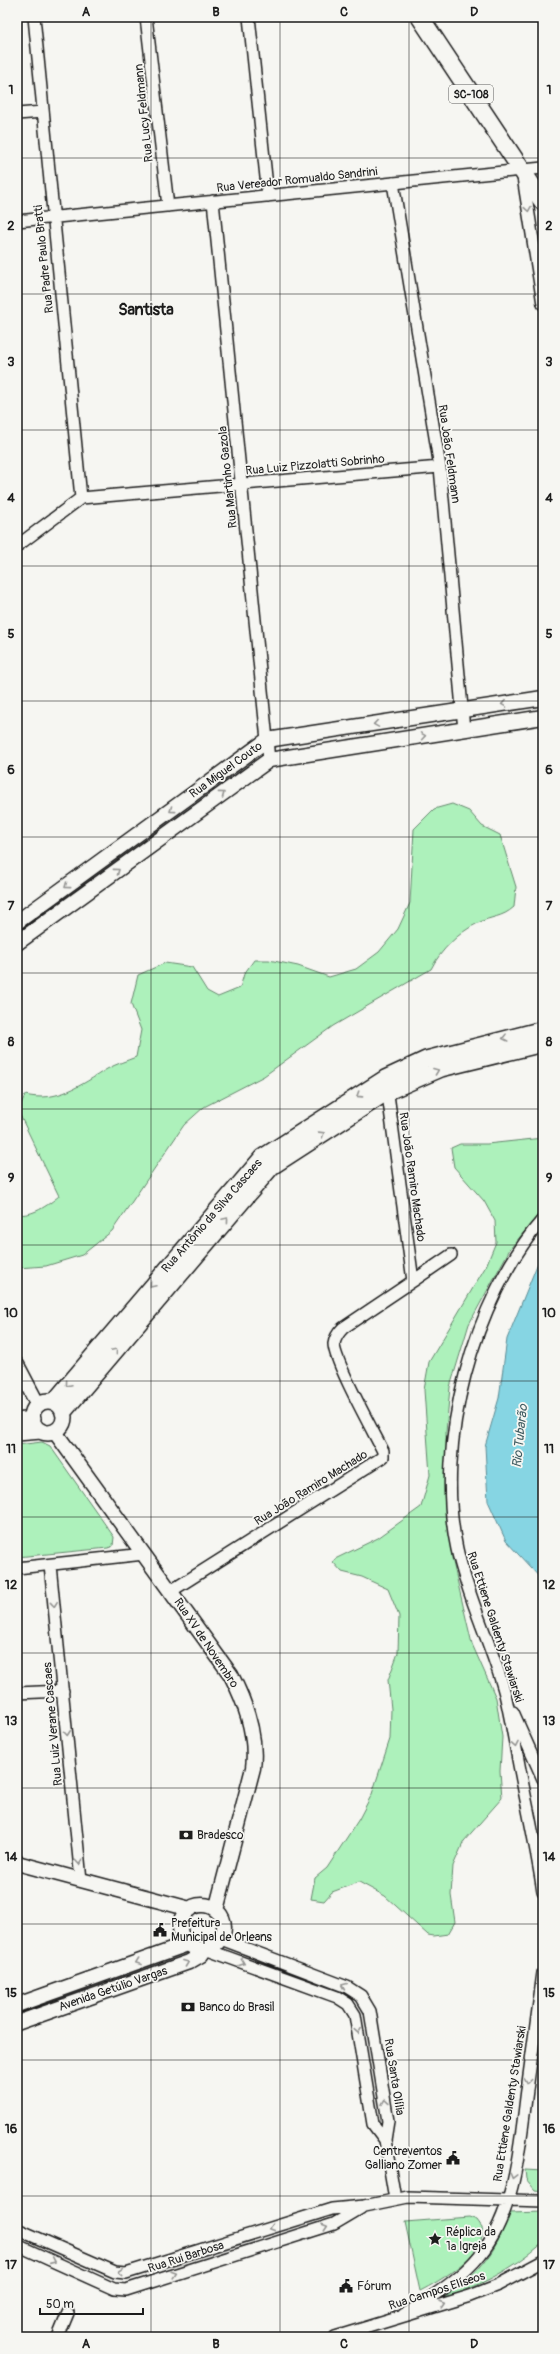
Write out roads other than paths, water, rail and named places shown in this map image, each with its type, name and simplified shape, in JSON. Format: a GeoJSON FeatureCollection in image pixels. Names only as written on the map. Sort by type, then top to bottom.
{"type":"FeatureCollection","features":[{"type":"Feature","properties":{"kind":"main road","name":"SC-108"},"geometry":{"type":"LineString","coordinates":[[420,17],[543,202]]}},
{"type":"Feature","properties":{"kind":"main road","name":"Rua Antônio da Silva Cascaes"},"geometry":{"type":"LineString","coordinates":[[43,1427],[63,1422],[58,1408],[202,1238],[272,1167],[386,1085],[436,1055],[543,1029]]}},
{"type":"Feature","properties":{"kind":"main road","name":"Rua Antônio da Silva Cascaes"},"geometry":{"type":"LineString","coordinates":[[386,1085],[441,1069],[543,1044]]}},
{"type":"Feature","properties":{"kind":"main road"},"geometry":{"type":"LineString","coordinates":[[43,1427],[34,1412],[38,1405],[48,1401],[58,1408]]}},
{"type":"Feature","properties":{"kind":"main road"},"geometry":{"type":"LineString","coordinates":[[17,1421],[43,1427]]}},
{"type":"Feature","properties":{"kind":"main road"},"geometry":{"type":"LineString","coordinates":[[17,1433],[43,1427]]}},
{"type":"Feature","properties":{"kind":"street","name":"Rua Padre Paulo Bratti"},"geometry":{"type":"LineString","coordinates":[[34,17],[81,498]]}},
{"type":"Feature","properties":{"kind":"street","name":"Rua Lucy Feldmann"},"geometry":{"type":"LineString","coordinates":[[146,17],[168,206]]}},
{"type":"Feature","properties":{"kind":"street"},"geometry":{"type":"LineString","coordinates":[[249,17],[268,196]]}},
{"type":"Feature","properties":{"kind":"street"},"geometry":{"type":"LineString","coordinates":[[17,114],[43,112]]}},
{"type":"Feature","properties":{"kind":"street","name":"Rua Vereador Romualdo Sandrini"},"geometry":{"type":"LineString","coordinates":[[17,221],[543,168]]}},
{"type":"Feature","properties":{"kind":"street"},"geometry":{"type":"LineString","coordinates":[[522,170],[543,304]]}},
{"type":"Feature","properties":{"kind":"street","name":"Rua João Feldmann"},"geometry":{"type":"LineString","coordinates":[[393,183],[440,467],[464,730]]}},
{"type":"Feature","properties":{"kind":"street","name":"Rua Martinho Gazola"},"geometry":{"type":"LineString","coordinates":[[213,202],[268,750]]}},
{"type":"Feature","properties":{"kind":"street","name":"Rua Luiz Pizzolatti Sobrinho"},"geometry":{"type":"LineString","coordinates":[[81,498],[440,467]]}},
{"type":"Feature","properties":{"kind":"street"},"geometry":{"type":"LineString","coordinates":[[17,546],[81,498]]}},
{"type":"Feature","properties":{"kind":"street","name":"Rua Miguel Couto"},"geometry":{"type":"LineString","coordinates":[[17,922],[268,750],[338,729],[543,698]]}},
{"type":"Feature","properties":{"kind":"street","name":"Rua Miguel Couto"},"geometry":{"type":"LineString","coordinates":[[17,943],[268,750],[340,749],[543,717]]}},
{"type":"Feature","properties":{"kind":"street"},"geometry":{"type":"LineString","coordinates":[[338,729],[340,749]]}},
{"type":"Feature","properties":{"kind":"street","name":"Rua João Ramiro Machado"},"geometry":{"type":"LineString","coordinates":[[171,1591],[383,1457],[383,1451],[338,1361],[334,1344],[337,1335],[343,1328],[413,1281],[386,1085]]}},
{"type":"Feature","properties":{"kind":"street","name":"Rua Ettiene Galdenty Stawiarski"},"geometry":{"type":"LineString","coordinates":[[543,1219],[508,1266],[480,1324],[462,1390],[453,1457],[451,1487],[456,1546],[476,1616],[505,1693],[542,1872],[543,1892]]}},
{"type":"Feature","properties":{"kind":"street"},"geometry":{"type":"LineString","coordinates":[[413,1281],[451,1255]]}},
{"type":"Feature","properties":{"kind":"street"},"geometry":{"type":"LineString","coordinates":[[17,1364],[38,1405]]}},
{"type":"Feature","properties":{"kind":"street","name":"Rua XV de Novembro"},"geometry":{"type":"LineString","coordinates":[[43,1427],[144,1554],[171,1591],[235,1682],[244,1704],[254,1745],[253,1768],[216,1910]]}},
{"type":"Feature","properties":{"kind":"street"},"geometry":{"type":"LineString","coordinates":[[17,1568],[144,1554]]}},
{"type":"Feature","properties":{"kind":"street","name":"Rua Luiz Verane Cascaes"},"geometry":{"type":"LineString","coordinates":[[50,1565],[81,1880]]}},
{"type":"Feature","properties":{"kind":"street"},"geometry":{"type":"LineString","coordinates":[[17,1693],[63,1691]]}},
{"type":"Feature","properties":{"kind":"street"},"geometry":{"type":"LineString","coordinates":[[505,1693],[543,1779]]}},
{"type":"Feature","properties":{"kind":"street"},"geometry":{"type":"LineString","coordinates":[[17,1863],[190,1909]]}},
{"type":"Feature","properties":{"kind":"street"},"geometry":{"type":"LineString","coordinates":[[203,1905],[216,1910],[223,1921],[224,1927],[220,1939],[211,1948],[193,1948],[180,1933],[180,1926],[185,1913],[190,1909],[203,1905]]}},
{"type":"Feature","properties":{"kind":"street"},"geometry":{"type":"LineString","coordinates":[[220,1939],[347,1987],[365,2001],[352,2009]]}},
{"type":"Feature","properties":{"kind":"street","name":"Avenida Getúlio Vargas"},"geometry":{"type":"LineString","coordinates":[[17,2005],[188,1944]]}},
{"type":"Feature","properties":{"kind":"street"},"geometry":{"type":"LineString","coordinates":[[205,1949],[337,1998],[352,2009],[358,2030],[373,2124],[385,2140],[395,2198]]}},
{"type":"Feature","properties":{"kind":"street","name":"Avenida Getúlio Vargas"},"geometry":{"type":"LineString","coordinates":[[17,2023],[189,1962],[201,1955],[205,1949]]}},
{"type":"Feature","properties":{"kind":"street"},"geometry":{"type":"LineString","coordinates":[[270,1973],[276,1960]]}},
{"type":"Feature","properties":{"kind":"street","name":"Rua Ettiene Galdenty Stawiarski"},"geometry":{"type":"LineString","coordinates":[[404,2315],[449,2284],[480,2255],[499,2224],[507,2200],[518,2152],[543,1973]]}},
{"type":"Feature","properties":{"kind":"street"},"geometry":{"type":"LineString","coordinates":[[56,1991],[62,2007]]}},
{"type":"Feature","properties":{"kind":"street","name":"Rua Santa Olília"},"geometry":{"type":"LineString","coordinates":[[365,2001],[370,2012],[388,2121],[385,2140]]}},
{"type":"Feature","properties":{"kind":"street","name":"Rua Rui Barbosa"},"geometry":{"type":"LineString","coordinates":[[17,2229],[120,2273],[137,2270],[332,2209],[364,2206],[395,2198],[425,2196],[543,2201]]}},
{"type":"Feature","properties":{"kind":"street","name":"Rua Rui Barbosa"},"geometry":{"type":"LineString","coordinates":[[17,2245],[120,2290],[142,2285],[334,2224],[364,2206]]}},
{"type":"Feature","properties":{"kind":"street"},"geometry":{"type":"LineString","coordinates":[[293,2221],[297,2235]]}},
{"type":"Feature","properties":{"kind":"street"},"geometry":{"type":"LineString","coordinates":[[35,2254],[42,2240]]}},
{"type":"Feature","properties":{"kind":"street"},"geometry":{"type":"LineString","coordinates":[[202,2250],[206,2264]]}},
{"type":"Feature","properties":{"kind":"street"},"geometry":{"type":"LineString","coordinates":[[83,2275],[90,2261]]}},
{"type":"Feature","properties":{"kind":"street","name":"Rua Campos Elíseos"},"geometry":{"type":"LineString","coordinates":[[335,2337],[470,2296],[498,2285],[543,2261]]}},
{"type":"Feature","properties":{"kind":"street"},"geometry":{"type":"LineString","coordinates":[[137,2270],[142,2285]]}},
{"type":"Feature","properties":{"kind":"street"},"geometry":{"type":"LineString","coordinates":[[58,2337],[68,2313]]}},
{"type":"Feature","properties":{"kind":"water","name":"Rio Tubarão"},"geometry":{"type":"Polygon","coordinates":[[[543,1257],[543,1581],[506,1541],[488,1501],[485,1446],[499,1398],[507,1339],[537,1265],[543,1257]]]}},
{"type":"Feature","properties":{"kind":"place","name":"Bradesco"},"geometry":{"type":"Point","coordinates":[186,1835]}},
{"type":"Feature","properties":{"kind":"place","name":"Prefeitura Municipal de Orleans"},"geometry":{"type":"Point","coordinates":[160,1930]}},
{"type":"Feature","properties":{"kind":"place","name":"Banco do Brasil"},"geometry":{"type":"Point","coordinates":[188,2007]}},
{"type":"Feature","properties":{"kind":"place","name":"Centreventos Galliano Zomer"},"geometry":{"type":"Point","coordinates":[453,2158]}},
{"type":"Feature","properties":{"kind":"place","name":"Réplica da 1ª Igreja"},"geometry":{"type":"Point","coordinates":[435,2239]}},
{"type":"Feature","properties":{"kind":"place","name":"Fórum"},"geometry":{"type":"Point","coordinates":[346,2286]}},
{"type":"Feature","properties":{"kind":"district","name":"Santista"},"geometry":{"type":"Point","coordinates":[146,310]}}]}
